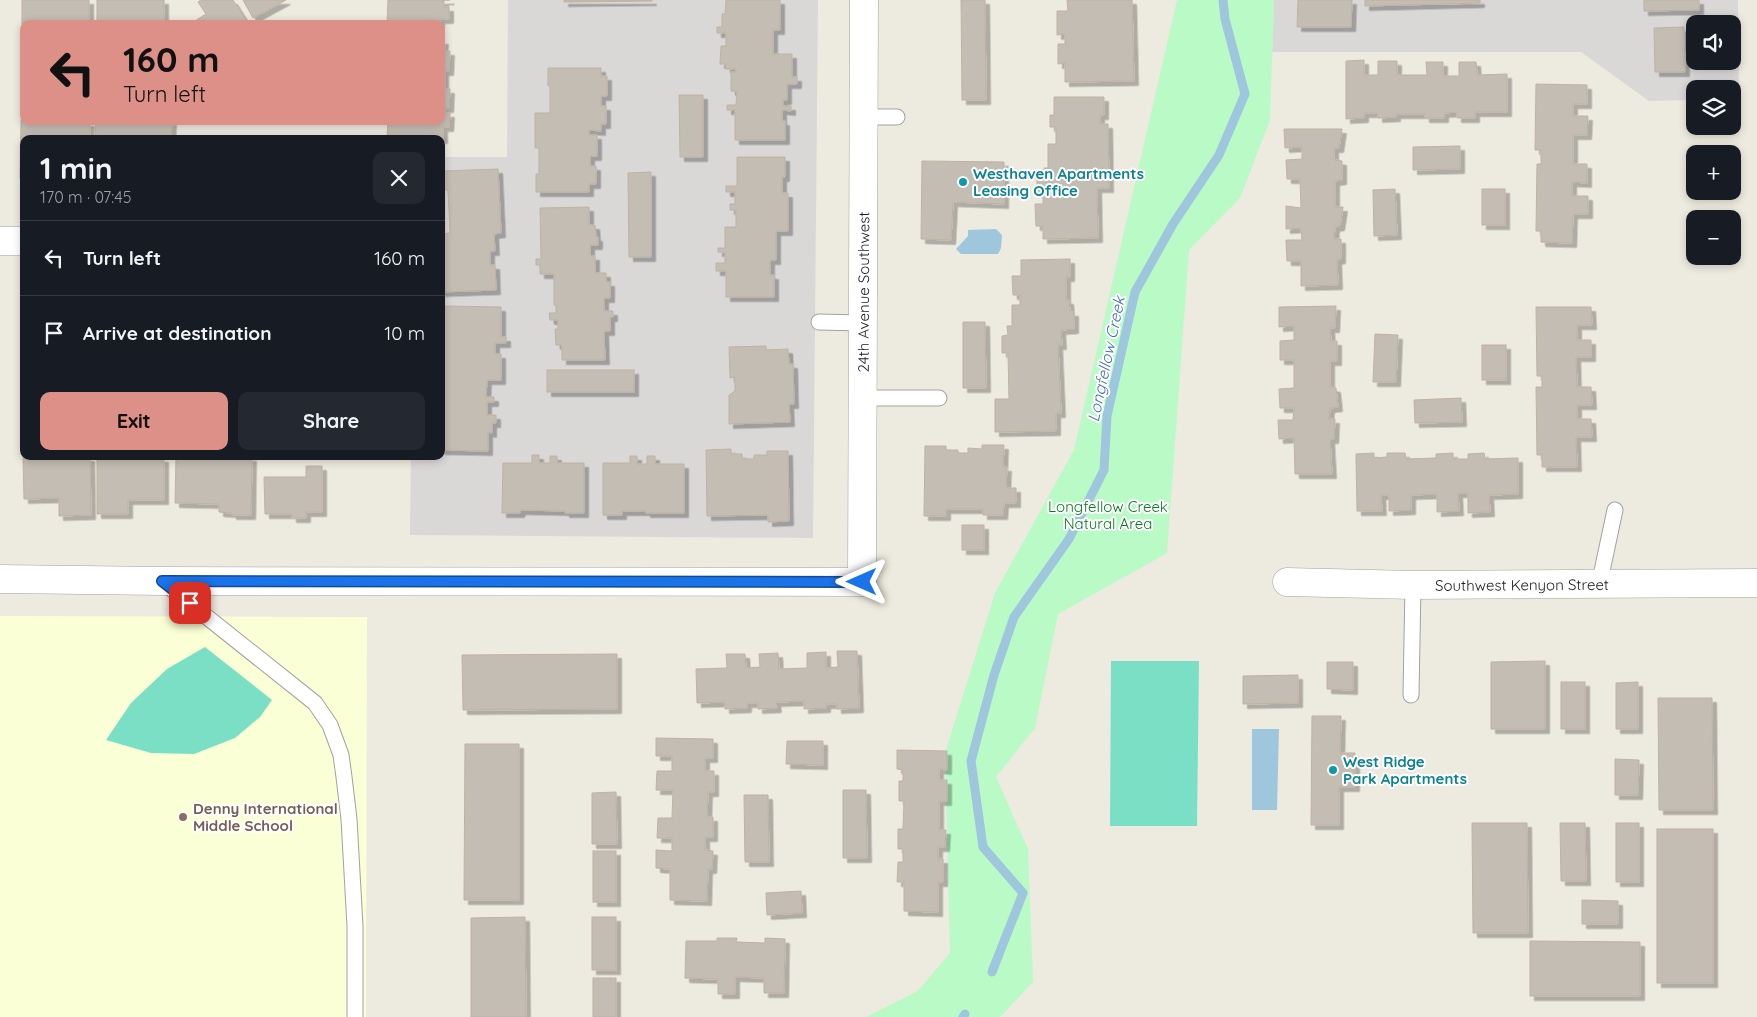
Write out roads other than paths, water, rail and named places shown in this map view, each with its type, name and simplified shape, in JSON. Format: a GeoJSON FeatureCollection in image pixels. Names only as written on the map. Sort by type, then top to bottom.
{"type":"FeatureCollection","features":[{"type":"Feature","properties":{"kind":"street","name":"24th Avenue Southwest"},"geometry":{"type":"LineString","coordinates":[[162,581],[862,582],[864,0]]}},
{"type":"Feature","properties":{"kind":"street"},"geometry":{"type":"LineString","coordinates":[[0,240],[20,241]]}},
{"type":"Feature","properties":{"kind":"street"},"geometry":{"type":"LineString","coordinates":[[0,579],[162,581]]}},
{"type":"Feature","properties":{"kind":"street","name":"Southwest Kenyon Street"},"geometry":{"type":"LineString","coordinates":[[1287,582],[1413,585],[1757,583]]}},
{"type":"Feature","properties":{"kind":"lane"},"geometry":{"type":"LineString","coordinates":[[863,117],[897,117]]}},
{"type":"Feature","properties":{"kind":"lane"},"geometry":{"type":"LineString","coordinates":[[819,322],[862,323]]}},
{"type":"Feature","properties":{"kind":"lane"},"geometry":{"type":"LineString","coordinates":[[862,398],[939,398]]}},
{"type":"Feature","properties":{"kind":"lane"},"geometry":{"type":"LineString","coordinates":[[1599,585],[1615,510]]}},
{"type":"Feature","properties":{"kind":"lane"},"geometry":{"type":"LineString","coordinates":[[162,581],[314,703],[330,725],[341,755],[349,819],[355,926],[354,1017]]}},
{"type":"Feature","properties":{"kind":"lane"},"geometry":{"type":"LineString","coordinates":[[1411,695],[1413,585]]}},
{"type":"Feature","properties":{"kind":"water"},"geometry":{"type":"Polygon","coordinates":[[[996,229],[1002,235],[1001,248],[998,254],[961,254],[956,249],[968,236],[968,230],[996,229]]]}},
{"type":"Feature","properties":{"kind":"water"},"geometry":{"type":"Polygon","coordinates":[[[1252,729],[1279,729],[1277,810],[1252,810],[1252,729]]]}},
{"type":"Feature","properties":{"kind":"waterway","name":"Longfellow Creek"},"geometry":{"type":"LineString","coordinates":[[992,972],[1023,893],[983,847],[971,761],[994,675],[1014,617],[1069,539],[1104,470],[1107,416],[1135,292],[1173,224],[1219,155],[1245,94],[1225,19],[1223,0]]}},
{"type":"Feature","properties":{"kind":"place","name":"Westhaven Apartments Leasing Office"},"geometry":{"type":"Point","coordinates":[963,182]}},
{"type":"Feature","properties":{"kind":"place","name":"West Ridge Park Apartments"},"geometry":{"type":"Point","coordinates":[1333,770]}},
{"type":"Feature","properties":{"kind":"place","name":"Denny International Middle School"},"geometry":{"type":"Point","coordinates":[183,817]}},
{"type":"Feature","properties":{"kind":"park label","name":"Longfellow Creek Natural Area"},"geometry":{"type":"Point","coordinates":[1108,514]}}]}
